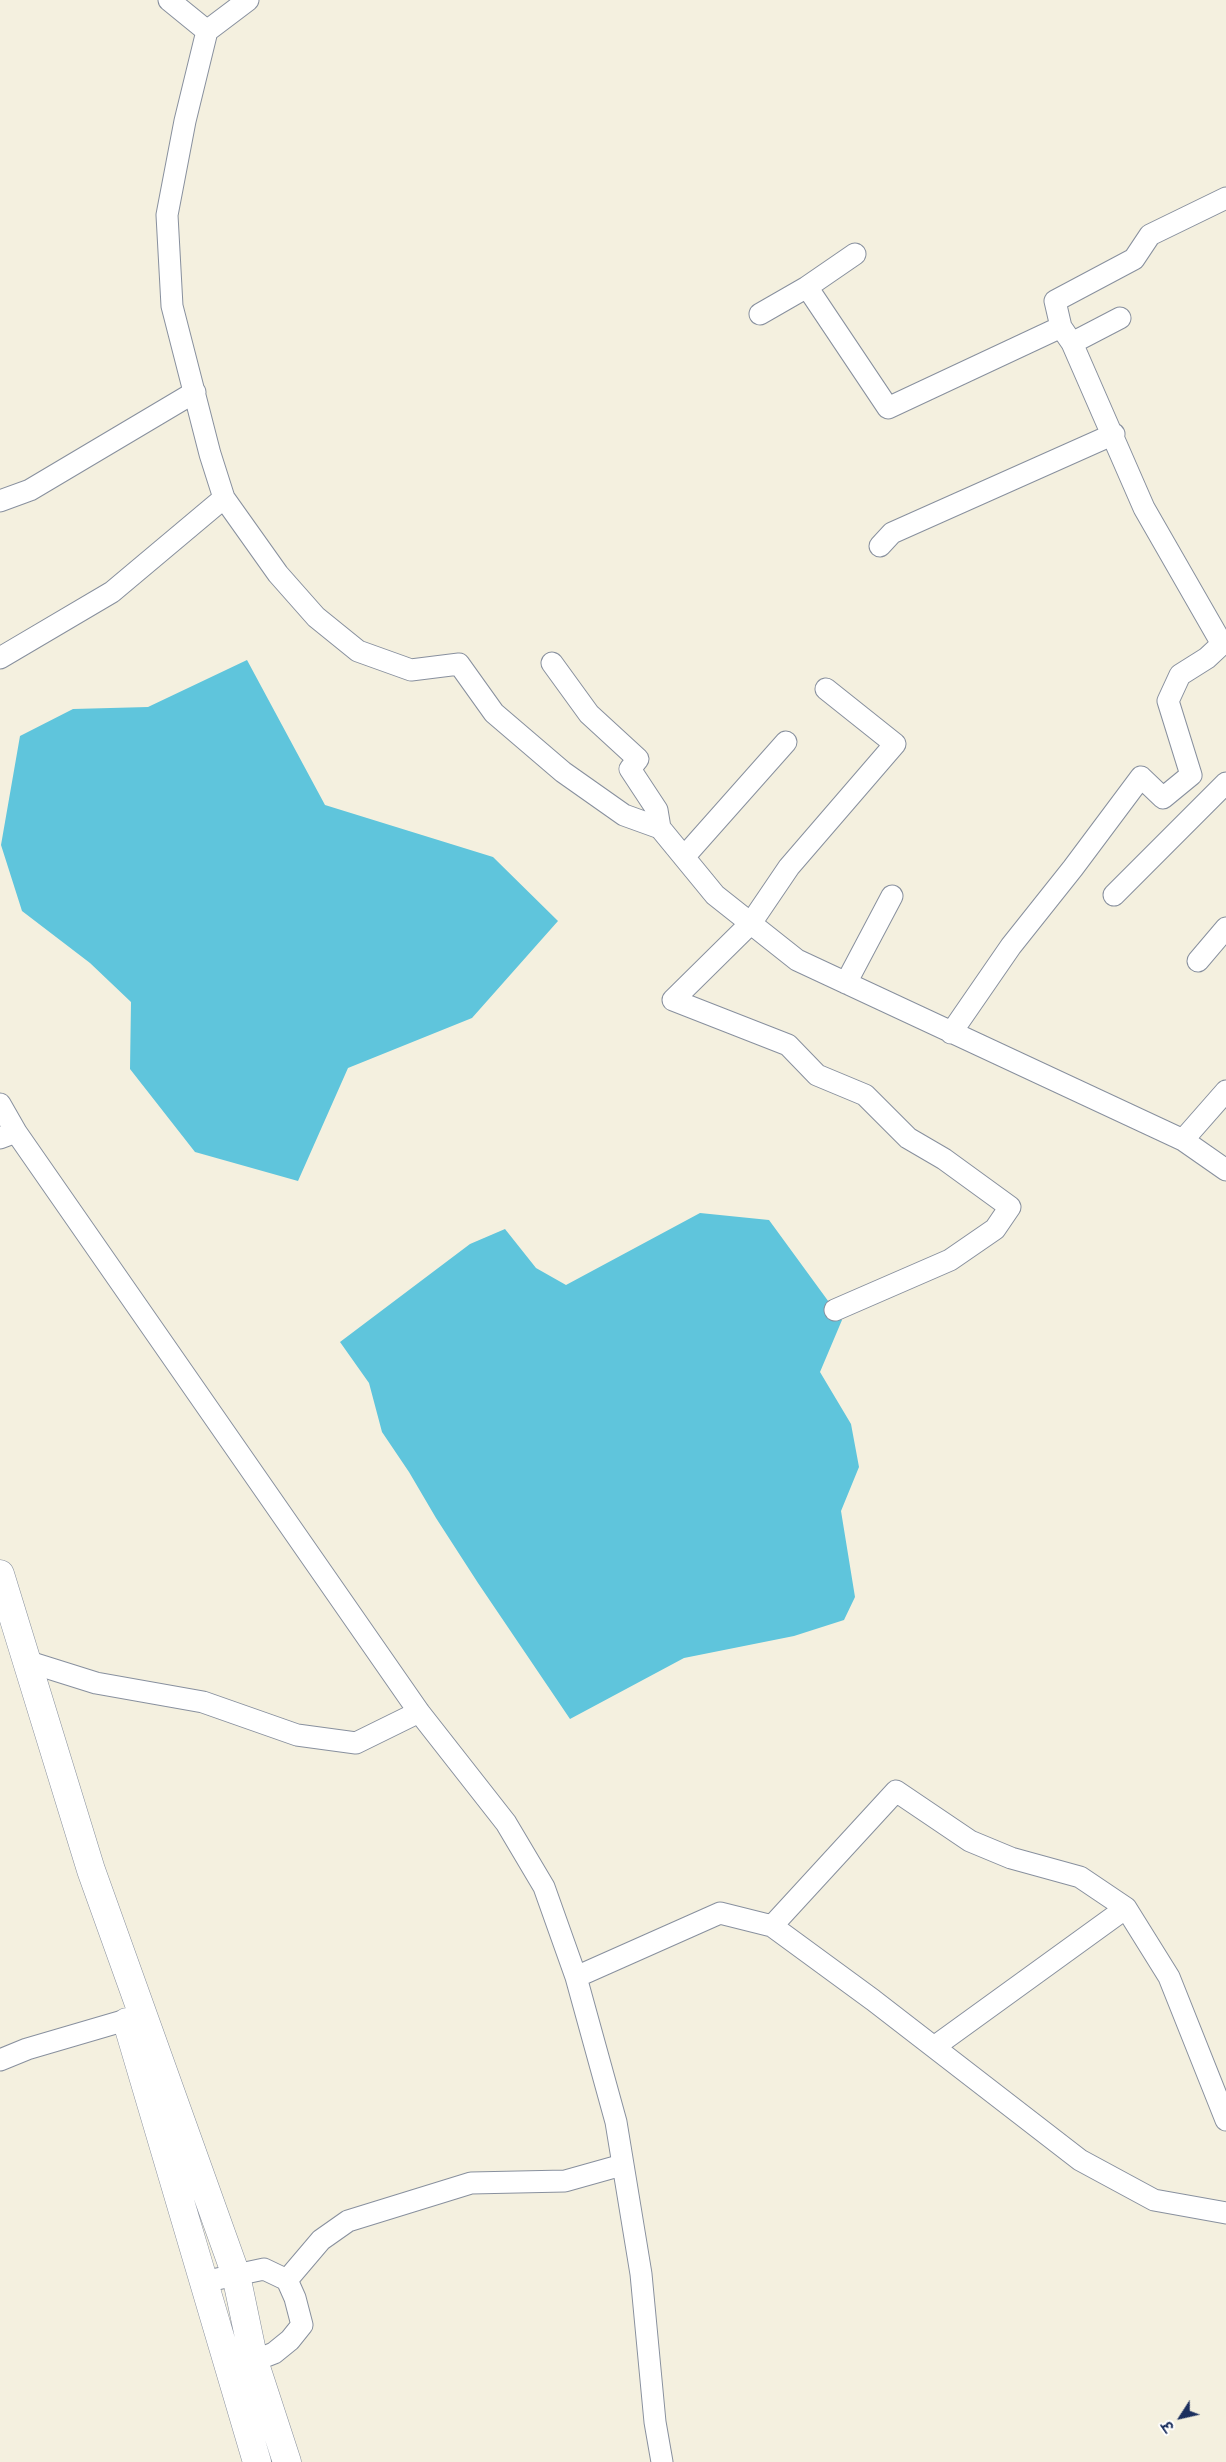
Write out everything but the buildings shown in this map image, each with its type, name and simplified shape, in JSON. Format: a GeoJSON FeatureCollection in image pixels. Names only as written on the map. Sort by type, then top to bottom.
{"type":"FeatureCollection","features":[{"type":"Feature","properties":{"kind":"highway"},"geometry":{"type":"LineString","coordinates":[[0,1574],[91,1870],[236,2275],[242,2366],[257,2462]]}},
{"type":"Feature","properties":{"kind":"highway"},"geometry":{"type":"LineString","coordinates":[[0,1636],[71,1864],[126,2020],[203,2282],[287,2462]]}},
{"type":"Feature","properties":{"kind":"street"},"geometry":{"type":"LineString","coordinates":[[169,0],[207,31]]}},
{"type":"Feature","properties":{"kind":"street"},"geometry":{"type":"LineString","coordinates":[[248,0],[207,31],[185,121],[167,216],[172,306],[210,454],[224,498],[255,543],[297,596],[316,617],[358,651],[411,670],[459,664],[494,713],[563,772],[624,815],[660,828]]}},
{"type":"Feature","properties":{"kind":"street"},"geometry":{"type":"LineString","coordinates":[[951,1033],[1011,946],[1073,868],[1140,777],[1163,798],[1191,775],[1168,701],[1180,675],[1207,658],[1222,644],[1144,508],[1114,434],[1067,335],[1055,302],[1134,259],[1150,235],[1226,198]]}},
{"type":"Feature","properties":{"kind":"street"},"geometry":{"type":"LineString","coordinates":[[760,314],[807,287],[855,254]]}},
{"type":"Feature","properties":{"kind":"street"},"geometry":{"type":"LineString","coordinates":[[807,287],[888,408],[1067,335],[1120,318]]}},
{"type":"Feature","properties":{"kind":"street"},"geometry":{"type":"LineString","coordinates":[[0,501],[30,490],[195,392]]}},
{"type":"Feature","properties":{"kind":"street"},"geometry":{"type":"LineString","coordinates":[[880,546],[892,533],[1114,434]]}},
{"type":"Feature","properties":{"kind":"street"},"geometry":{"type":"LineString","coordinates":[[0,658],[112,592],[224,498]]}},
{"type":"Feature","properties":{"kind":"street"},"geometry":{"type":"LineString","coordinates":[[552,663],[590,714],[638,759],[630,769],[657,810],[660,828],[715,895],[797,960],[1182,1140],[1226,1170]]}},
{"type":"Feature","properties":{"kind":"street"},"geometry":{"type":"LineString","coordinates":[[826,689],[895,744],[788,867],[751,923],[674,1000],[788,1045],[817,1075],[865,1095],[908,1138],[944,1159],[1010,1207],[995,1229],[950,1260],[835,1310]]}},
{"type":"Feature","properties":{"kind":"street"},"geometry":{"type":"LineString","coordinates":[[684,857],[786,742]]}},
{"type":"Feature","properties":{"kind":"street"},"geometry":{"type":"LineString","coordinates":[[1114,895],[1226,783]]}},
{"type":"Feature","properties":{"kind":"street"},"geometry":{"type":"LineString","coordinates":[[846,983],[892,896]]}},
{"type":"Feature","properties":{"kind":"street"},"geometry":{"type":"LineString","coordinates":[[1198,961],[1226,928]]}},
{"type":"Feature","properties":{"kind":"street"},"geometry":{"type":"LineString","coordinates":[[1182,1140],[1226,1091]]}},
{"type":"Feature","properties":{"kind":"street"},"geometry":{"type":"LineString","coordinates":[[0,1104],[8,1135],[419,1712],[506,1823],[544,1887],[576,1977],[616,2122],[641,2274],[655,2422],[662,2462]]}},
{"type":"Feature","properties":{"kind":"street"},"geometry":{"type":"LineString","coordinates":[[26,1662],[96,1682],[203,1702],[297,1735],[356,1743],[419,1712]]}},
{"type":"Feature","properties":{"kind":"street"},"geometry":{"type":"LineString","coordinates":[[772,1926],[896,1790],[970,1841],[1011,1858],[1080,1877],[1126,1908],[1169,1977],[1226,2120]]}},
{"type":"Feature","properties":{"kind":"street"},"geometry":{"type":"LineString","coordinates":[[934,2047],[1126,1908]]}},
{"type":"Feature","properties":{"kind":"street"},"geometry":{"type":"LineString","coordinates":[[576,1977],[720,1913],[772,1926],[934,2047],[1080,2160],[1154,2200],[1226,2213]]}},
{"type":"Feature","properties":{"kind":"street"},"geometry":{"type":"LineString","coordinates":[[0,2060],[27,2049],[126,2020]]}},
{"type":"Feature","properties":{"kind":"street"},"geometry":{"type":"LineString","coordinates":[[287,2280],[321,2240],[348,2221],[471,2183],[565,2181],[622,2165]]}},
{"type":"Feature","properties":{"kind":"street"},"geometry":{"type":"LineString","coordinates":[[203,2282],[264,2269],[287,2280],[296,2298],[302,2325],[290,2340],[274,2353],[242,2366]]}},
{"type":"Feature","properties":{"kind":"water"},"geometry":{"type":"Polygon","coordinates":[[[247,660],[325,805],[493,857],[558,921],[472,1018],[348,1068],[298,1181],[195,1152],[130,1069],[131,1002],[90,963],[22,911],[1,845],[20,736],[73,709],[148,707],[247,660]]]}},
{"type":"Feature","properties":{"kind":"water"},"geometry":{"type":"Polygon","coordinates":[[[700,1213],[769,1220],[842,1320],[820,1372],[851,1424],[859,1467],[841,1511],[855,1597],[844,1620],[794,1636],[684,1658],[570,1719],[478,1583],[382,1432],[369,1383],[340,1342],[470,1244],[505,1229],[536,1268],[566,1285],[700,1213]]]}}]}
